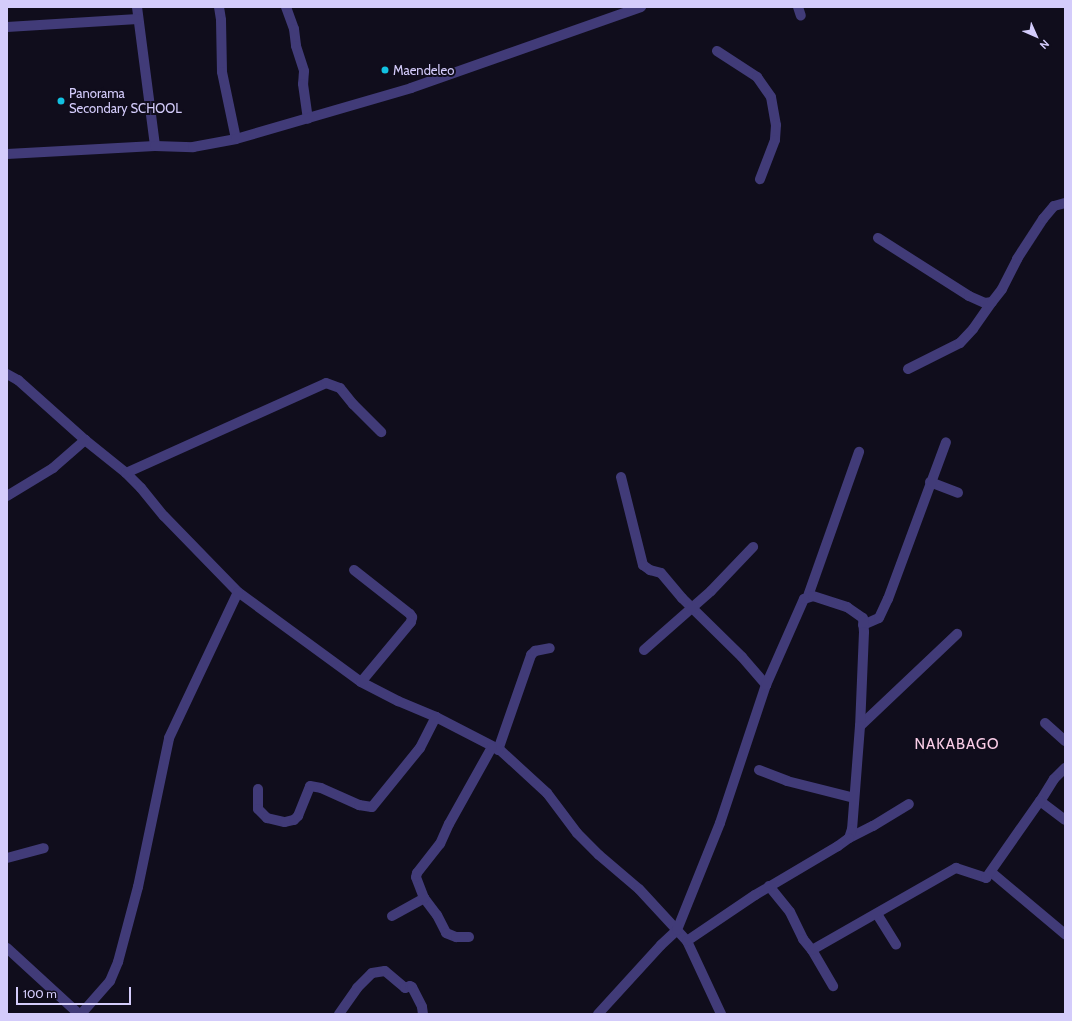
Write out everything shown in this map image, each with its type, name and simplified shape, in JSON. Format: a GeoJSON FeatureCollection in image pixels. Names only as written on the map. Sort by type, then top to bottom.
{"type":"FeatureCollection","features":[{"type":"Feature","properties":{"kind":"street"},"geometry":{"type":"LineString","coordinates":[[137,7],[155,146]]}},
{"type":"Feature","properties":{"kind":"street"},"geometry":{"type":"LineString","coordinates":[[219,7],[221,20],[222,72],[236,139]]}},
{"type":"Feature","properties":{"kind":"street"},"geometry":{"type":"LineString","coordinates":[[286,7],[294,29],[296,46],[304,72],[303,84],[308,119]]}},
{"type":"Feature","properties":{"kind":"street"},"geometry":{"type":"LineString","coordinates":[[7,154],[155,146],[193,146],[236,139],[411,88],[641,7]]}},
{"type":"Feature","properties":{"kind":"street"},"geometry":{"type":"LineString","coordinates":[[7,26],[138,19]]}},
{"type":"Feature","properties":{"kind":"street"},"geometry":{"type":"LineString","coordinates":[[717,52],[758,77],[771,97],[776,126],[775,140],[760,179]]}},
{"type":"Feature","properties":{"kind":"street"},"geometry":{"type":"LineString","coordinates":[[908,369],[960,343],[973,329],[1002,289],[1017,259],[1043,219],[1054,206],[1065,204]]}},
{"type":"Feature","properties":{"kind":"street"},"geometry":{"type":"LineString","coordinates":[[878,238],[969,296],[985,303],[992,302]]}},
{"type":"Feature","properties":{"kind":"street"},"geometry":{"type":"LineString","coordinates":[[7,374],[18,380],[85,440],[126,472],[164,516],[238,592],[361,682],[398,701],[436,717],[495,748],[547,792],[577,833],[599,855],[639,889],[687,941],[721,1014]]}},
{"type":"Feature","properties":{"kind":"street"},"geometry":{"type":"LineString","coordinates":[[126,472],[326,382],[340,388],[381,432]]}},
{"type":"Feature","properties":{"kind":"street"},"geometry":{"type":"LineString","coordinates":[[7,496],[53,468],[85,440]]}},
{"type":"Feature","properties":{"kind":"street"},"geometry":{"type":"LineString","coordinates":[[864,625],[879,618],[888,599],[946,442]]}},
{"type":"Feature","properties":{"kind":"street"},"geometry":{"type":"LineString","coordinates":[[598,1014],[661,945],[678,930],[720,823],[766,685],[795,615],[804,598],[808,596],[859,452]]}},
{"type":"Feature","properties":{"kind":"street"},"geometry":{"type":"LineString","coordinates":[[621,476],[643,565],[650,570],[661,573],[692,608],[742,656],[766,685]]}},
{"type":"Feature","properties":{"kind":"street"},"geometry":{"type":"LineString","coordinates":[[930,482],[958,493]]}},
{"type":"Feature","properties":{"kind":"street"},"geometry":{"type":"LineString","coordinates":[[644,650],[692,608],[754,547]]}},
{"type":"Feature","properties":{"kind":"street"},"geometry":{"type":"LineString","coordinates":[[354,570],[412,617],[411,622],[361,682]]}},
{"type":"Feature","properties":{"kind":"street"},"geometry":{"type":"LineString","coordinates":[[7,948],[80,1014],[110,981],[118,962],[138,887],[169,738],[238,592]]}},
{"type":"Feature","properties":{"kind":"street"},"geometry":{"type":"LineString","coordinates":[[808,596],[822,598],[847,607],[863,618],[860,726],[852,829],[849,838]]}},
{"type":"Feature","properties":{"kind":"street"},"geometry":{"type":"LineString","coordinates":[[860,726],[957,634]]}},
{"type":"Feature","properties":{"kind":"street"},"geometry":{"type":"LineString","coordinates":[[469,937],[456,937],[446,933],[437,915],[424,898],[416,877],[417,873],[440,844],[449,824],[495,748],[531,655],[535,651],[550,648]]}},
{"type":"Feature","properties":{"kind":"street"},"geometry":{"type":"LineString","coordinates":[[258,789],[258,809],[267,818],[285,822],[294,820],[298,816],[310,786],[321,788],[359,805],[372,807],[420,748],[436,717]]}},
{"type":"Feature","properties":{"kind":"street"},"geometry":{"type":"LineString","coordinates":[[1045,723],[1065,741]]}},
{"type":"Feature","properties":{"kind":"street"},"geometry":{"type":"LineString","coordinates":[[812,950],[956,868],[986,878],[1054,779],[1065,768]]}},
{"type":"Feature","properties":{"kind":"street"},"geometry":{"type":"LineString","coordinates":[[759,770],[787,781],[854,798]]}},
{"type":"Feature","properties":{"kind":"street"},"geometry":{"type":"LineString","coordinates":[[1040,800],[1065,820]]}},
{"type":"Feature","properties":{"kind":"street"},"geometry":{"type":"LineString","coordinates":[[687,941],[737,906],[769,886],[909,804]]}},
{"type":"Feature","properties":{"kind":"street"},"geometry":{"type":"LineString","coordinates":[[7,858],[44,848]]}},
{"type":"Feature","properties":{"kind":"street"},"geometry":{"type":"LineString","coordinates":[[991,872],[1065,934]]}},
{"type":"Feature","properties":{"kind":"street"},"geometry":{"type":"LineString","coordinates":[[769,886],[790,912],[803,939],[812,950],[833,986]]}},
{"type":"Feature","properties":{"kind":"street"},"geometry":{"type":"LineString","coordinates":[[392,916],[424,898]]}},
{"type":"Feature","properties":{"kind":"street"},"geometry":{"type":"LineString","coordinates":[[877,914],[896,944]]}},
{"type":"Feature","properties":{"kind":"street"},"geometry":{"type":"LineString","coordinates":[[339,1014],[357,988],[372,973],[385,971],[405,988],[410,986],[412,987],[422,1007],[423,1014]]}},
{"type":"Feature","properties":{"kind":"place","name":"Maendeleo"},"geometry":{"type":"Point","coordinates":[385,70]}},
{"type":"Feature","properties":{"kind":"place","name":"Panorama Secondary SCHOOL"},"geometry":{"type":"Point","coordinates":[61,101]}},
{"type":"Feature","properties":{"kind":"district","name":"NAKABAGO"},"geometry":{"type":"Point","coordinates":[957,745]}}]}
